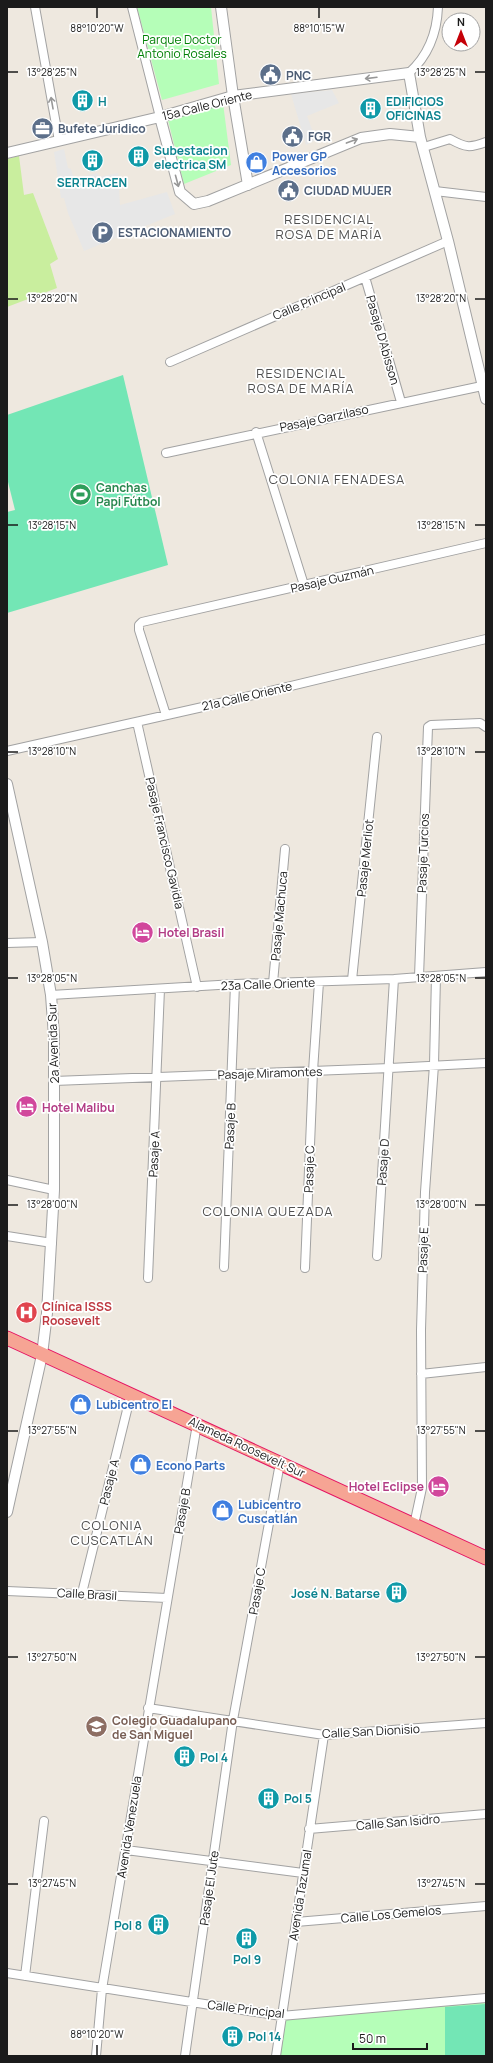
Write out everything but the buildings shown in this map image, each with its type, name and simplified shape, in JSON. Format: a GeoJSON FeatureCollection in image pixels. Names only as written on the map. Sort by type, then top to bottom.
{"type":"FeatureCollection","features":[{"type":"Feature","properties":{"kind":"highway","name":"Alameda Roosevelt Sur"},"geometry":{"type":"LineString","coordinates":[[7,1338],[486,1558]]}},
{"type":"Feature","properties":{"kind":"street"},"geometry":{"type":"LineString","coordinates":[[35,7],[59,141]]}},
{"type":"Feature","properties":{"kind":"street"},"geometry":{"type":"LineString","coordinates":[[132,7],[180,192],[194,204],[208,201],[334,147],[361,138],[390,134],[422,142],[450,140],[465,147],[473,147],[486,142]]}},
{"type":"Feature","properties":{"kind":"street"},"geometry":{"type":"LineString","coordinates":[[221,7],[233,96],[248,185]]}},
{"type":"Feature","properties":{"kind":"street"},"geometry":{"type":"LineString","coordinates":[[438,7],[435,35],[421,63],[409,73],[422,142],[448,241],[486,399]]}},
{"type":"Feature","properties":{"kind":"street","name":"15a Calle Oriente"},"geometry":{"type":"LineString","coordinates":[[7,152],[160,117],[233,96],[409,73]]}},
{"type":"Feature","properties":{"kind":"street"},"geometry":{"type":"LineString","coordinates":[[435,191],[486,197]]}},
{"type":"Feature","properties":{"kind":"street","name":"Calle Principal"},"geometry":{"type":"LineString","coordinates":[[170,362],[448,241]]}},
{"type":"Feature","properties":{"kind":"street","name":"Pasaje D'Abisson"},"geometry":{"type":"LineString","coordinates":[[365,277],[401,402]]}},
{"type":"Feature","properties":{"kind":"street","name":"Pasaje Garzilaso"},"geometry":{"type":"LineString","coordinates":[[166,453],[256,432],[482,386]]}},
{"type":"Feature","properties":{"kind":"street"},"geometry":{"type":"LineString","coordinates":[[256,432],[304,585]]}},
{"type":"Feature","properties":{"kind":"street","name":"Pasaje Guzmán"},"geometry":{"type":"LineString","coordinates":[[166,715],[139,630],[139,625],[142,622],[486,543]]}},
{"type":"Feature","properties":{"kind":"street","name":"21a Calle Oriente"},"geometry":{"type":"LineString","coordinates":[[7,752],[486,639]]}},
{"type":"Feature","properties":{"kind":"street","name":"Pasaje Francisco Gavidia"},"geometry":{"type":"LineString","coordinates":[[137,722],[197,987]]}},
{"type":"Feature","properties":{"kind":"street","name":"Pasaje Turcios"},"geometry":{"type":"LineString","coordinates":[[419,977],[428,730],[431,725],[483,725]]}},
{"type":"Feature","properties":{"kind":"street","name":"Pasaje Merliot"},"geometry":{"type":"LineString","coordinates":[[352,980],[377,737]]}},
{"type":"Feature","properties":{"kind":"street","name":"2a Avenida Sur"},"geometry":{"type":"LineString","coordinates":[[7,784],[42,942],[51,995],[54,1036],[54,1190],[52,1243],[42,1355],[7,1512]]}},
{"type":"Feature","properties":{"kind":"street","name":"Pasaje Machuca"},"geometry":{"type":"LineString","coordinates":[[273,983],[285,849]]}},
{"type":"Feature","properties":{"kind":"street"},"geometry":{"type":"LineString","coordinates":[[7,943],[42,942]]}},
{"type":"Feature","properties":{"kind":"street","name":"23a Calle Oriente"},"geometry":{"type":"LineString","coordinates":[[51,995],[235,984],[394,979],[486,972]]}},
{"type":"Feature","properties":{"kind":"street","name":"Pasaje E"},"geometry":{"type":"LineString","coordinates":[[414,1525],[422,1488],[421,1374],[424,1192],[434,1065],[436,976]]}},
{"type":"Feature","properties":{"kind":"street","name":"Pasaje D"},"geometry":{"type":"LineString","coordinates":[[377,1256],[390,1068],[394,979]]}},
{"type":"Feature","properties":{"kind":"street","name":"Pasaje C"},"geometry":{"type":"LineString","coordinates":[[304,1268],[313,1071],[319,982]]}},
{"type":"Feature","properties":{"kind":"street","name":"Pasaje B"},"geometry":{"type":"LineString","coordinates":[[224,1267],[233,1074],[235,984]]}},
{"type":"Feature","properties":{"kind":"street","name":"Pasaje A"},"geometry":{"type":"LineString","coordinates":[[148,1278],[158,1077],[160,989]]}},
{"type":"Feature","properties":{"kind":"street","name":"Pasaje Miramontes"},"geometry":{"type":"LineString","coordinates":[[54,1081],[486,1063]]}},
{"type":"Feature","properties":{"kind":"street"},"geometry":{"type":"LineString","coordinates":[[7,1180],[54,1190]]}},
{"type":"Feature","properties":{"kind":"street"},"geometry":{"type":"LineString","coordinates":[[7,1236],[52,1243]]}},
{"type":"Feature","properties":{"kind":"street"},"geometry":{"type":"LineString","coordinates":[[421,1374],[486,1366]]}},
{"type":"Feature","properties":{"kind":"street","name":"Pasaje A"},"geometry":{"type":"LineString","coordinates":[[82,1594],[131,1394]]}},
{"type":"Feature","properties":{"kind":"street","name":"Pasaje B"},"geometry":{"type":"LineString","coordinates":[[166,1598],[196,1424]]}},
{"type":"Feature","properties":{"kind":"street","name":"Pasaje C"},"geometry":{"type":"LineString","coordinates":[[233,1720],[280,1463]]}},
{"type":"Feature","properties":{"kind":"street","name":"Calle Brasil"},"geometry":{"type":"LineString","coordinates":[[7,1592],[166,1598]]}},
{"type":"Feature","properties":{"kind":"street","name":"Avenida Venezuela"},"geometry":{"type":"LineString","coordinates":[[96,2056],[102,1989],[126,1850],[166,1598]]}},
{"type":"Feature","properties":{"kind":"street","name":"Calle San Dionisio"},"geometry":{"type":"LineString","coordinates":[[148,1708],[324,1735],[486,1723]]}},
{"type":"Feature","properties":{"kind":"street","name":"Pasaje El Jute"},"geometry":{"type":"LineString","coordinates":[[185,2056],[233,1720]]}},
{"type":"Feature","properties":{"kind":"street","name":"Avenida Tazumal"},"geometry":{"type":"LineString","coordinates":[[276,2056],[324,1735]]}},
{"type":"Feature","properties":{"kind":"street","name":"Calle San Isidro"},"geometry":{"type":"LineString","coordinates":[[310,1829],[486,1814]]}},
{"type":"Feature","properties":{"kind":"street"},"geometry":{"type":"LineString","coordinates":[[25,1976],[44,1821]]}},
{"type":"Feature","properties":{"kind":"street"},"geometry":{"type":"LineString","coordinates":[[126,1850],[303,1873]]}},
{"type":"Feature","properties":{"kind":"street","name":"Calle Los Gemelos"},"geometry":{"type":"LineString","coordinates":[[296,1922],[486,1906]]}},
{"type":"Feature","properties":{"kind":"street","name":"Calle Principal"},"geometry":{"type":"LineString","coordinates":[[7,1973],[281,2016],[486,1998]]}},
{"type":"Feature","properties":{"kind":"green space","name":"Parque Doctor Antonio Rosales"},"geometry":{"type":"Polygon","coordinates":[[[137,7],[211,7],[219,84],[162,100],[137,7]]]}},
{"type":"Feature","properties":{"kind":"green space"},"geometry":{"type":"Polygon","coordinates":[[[223,103],[231,165],[184,184],[167,116],[223,103]]]}},
{"type":"Feature","properties":{"kind":"green space"},"geometry":{"type":"Polygon","coordinates":[[[19,156],[24,195],[33,193],[58,259],[50,264],[57,288],[7,307],[7,159],[19,156]]]}},
{"type":"Feature","properties":{"kind":"green space","name":"Canchas Papi Fútbol"},"geometry":{"type":"Polygon","coordinates":[[[123,375],[168,565],[7,613],[7,512],[15,510],[7,478],[7,415],[123,375]]]}},
{"type":"Feature","properties":{"kind":"green space"},"geometry":{"type":"Polygon","coordinates":[[[486,1998],[486,2056],[276,2056],[281,2016],[486,1998]]]}},
{"type":"Feature","properties":{"kind":"green space"},"geometry":{"type":"Polygon","coordinates":[[[486,2004],[486,2056],[445,2056],[445,2007],[486,2004]]]}},
{"type":"Feature","properties":{"kind":"shaded area"},"geometry":{"type":"Polygon","coordinates":[[[332,90],[339,103],[307,116],[316,140],[306,145],[291,94],[332,90]]]}},
{"type":"Feature","properties":{"kind":"shaded area","name":"ESTACIONAMIENTO"},"geometry":{"type":"Polygon","coordinates":[[[64,149],[68,168],[71,169],[74,179],[97,173],[99,177],[118,173],[120,205],[167,192],[175,214],[84,251],[68,213],[64,198],[61,198],[54,152],[64,149]]]}},
{"type":"Feature","properties":{"kind":"place","name":"PNC"},"geometry":{"type":"Point","coordinates":[270,75]}},
{"type":"Feature","properties":{"kind":"place","name":"H"},"geometry":{"type":"Point","coordinates":[83,101]}},
{"type":"Feature","properties":{"kind":"place","name":"EDIFICIOS OFICINAS"},"geometry":{"type":"Point","coordinates":[371,108]}},
{"type":"Feature","properties":{"kind":"place","name":"Bufete Juridico"},"geometry":{"type":"Point","coordinates":[42,128]}},
{"type":"Feature","properties":{"kind":"place","name":"FGR"},"geometry":{"type":"Point","coordinates":[292,136]}},
{"type":"Feature","properties":{"kind":"place","name":"Subestacion electrica SM"},"geometry":{"type":"Point","coordinates":[138,157]}},
{"type":"Feature","properties":{"kind":"place","name":"SERTRACEN"},"geometry":{"type":"Point","coordinates":[92,161]}},
{"type":"Feature","properties":{"kind":"place","name":"Power GP Accesorios"},"geometry":{"type":"Point","coordinates":[256,163]}},
{"type":"Feature","properties":{"kind":"place","name":"CIUDAD MUJER"},"geometry":{"type":"Point","coordinates":[289,190]}},
{"type":"Feature","properties":{"kind":"place","name":"ESTACIONAMIENTO"},"geometry":{"type":"Point","coordinates":[103,232]}},
{"type":"Feature","properties":{"kind":"place","name":"Canchas Papi Fútbol"},"geometry":{"type":"Point","coordinates":[81,494]}},
{"type":"Feature","properties":{"kind":"place","name":"Hotel Brasil"},"geometry":{"type":"Point","coordinates":[142,932]}},
{"type":"Feature","properties":{"kind":"place","name":"Hotel Malibu"},"geometry":{"type":"Point","coordinates":[27,1107]}},
{"type":"Feature","properties":{"kind":"place","name":"Clínica ISSS Roosevelt"},"geometry":{"type":"Point","coordinates":[27,1313]}},
{"type":"Feature","properties":{"kind":"place","name":"Lubicentro El"},"geometry":{"type":"Point","coordinates":[81,1404]}},
{"type":"Feature","properties":{"kind":"place","name":"Econo Parts"},"geometry":{"type":"Point","coordinates":[140,1465]}},
{"type":"Feature","properties":{"kind":"place","name":"Hotel Eclipse"},"geometry":{"type":"Point","coordinates":[439,1486]}},
{"type":"Feature","properties":{"kind":"place","name":"Lubicentro Cuscatlán"},"geometry":{"type":"Point","coordinates":[222,1511]}},
{"type":"Feature","properties":{"kind":"place","name":"José N. Batarse"},"geometry":{"type":"Point","coordinates":[396,1593]}},
{"type":"Feature","properties":{"kind":"place","name":"Colegio Guadalupano de San Miguel"},"geometry":{"type":"Point","coordinates":[97,1727]}},
{"type":"Feature","properties":{"kind":"place","name":"Pol 4"},"geometry":{"type":"Point","coordinates":[184,1757]}},
{"type":"Feature","properties":{"kind":"place","name":"Pol 5"},"geometry":{"type":"Point","coordinates":[268,1798]}},
{"type":"Feature","properties":{"kind":"place","name":"Pol 8"},"geometry":{"type":"Point","coordinates":[158,1925]}},
{"type":"Feature","properties":{"kind":"place","name":"Pol 9"},"geometry":{"type":"Point","coordinates":[247,1938]}},
{"type":"Feature","properties":{"kind":"place","name":"Pol 14"},"geometry":{"type":"Point","coordinates":[233,2036]}},
{"type":"Feature","properties":{"kind":"district","name":"RESIDENCIAL ROSA DE MARÍA"},"geometry":{"type":"Point","coordinates":[329,226]}},
{"type":"Feature","properties":{"kind":"district","name":"RESIDENCIAL ROSA DE MARÍA"},"geometry":{"type":"Point","coordinates":[301,380]}},
{"type":"Feature","properties":{"kind":"district","name":"COLONIA FENADESA"},"geometry":{"type":"Point","coordinates":[337,479]}},
{"type":"Feature","properties":{"kind":"district","name":"COLONIA QUEZADA"},"geometry":{"type":"Point","coordinates":[268,1211]}},
{"type":"Feature","properties":{"kind":"district","name":"COLONIA CUSCATLÁN"},"geometry":{"type":"Point","coordinates":[112,1532]}}]}
